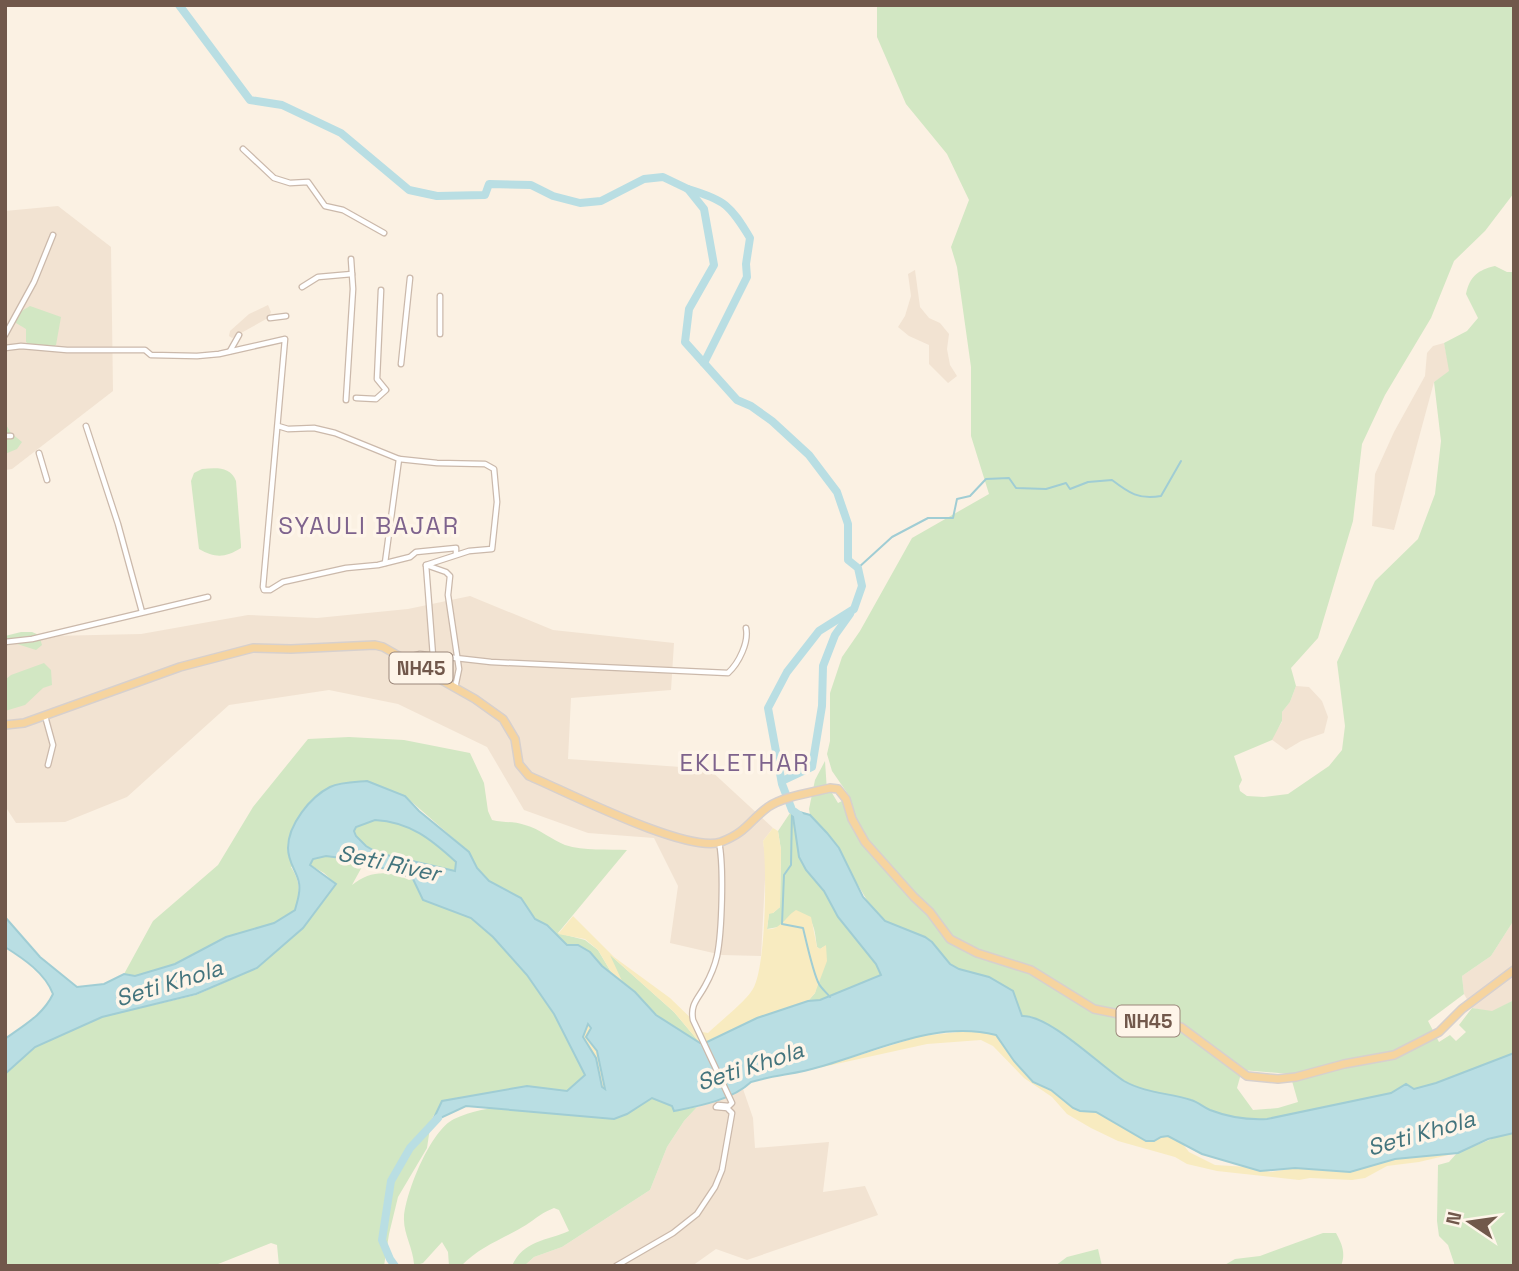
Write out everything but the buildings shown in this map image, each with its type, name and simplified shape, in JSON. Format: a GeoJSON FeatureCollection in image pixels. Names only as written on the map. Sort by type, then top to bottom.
{"type":"FeatureCollection","features":[{"type":"Feature","properties":{"kind":"main road","name":"NH45"},"geometry":{"type":"LineString","coordinates":[[5,725],[24,723],[180,667],[253,648],[374,645],[405,658],[503,719],[515,739],[519,764],[529,776],[649,828],[706,844],[719,842],[742,832],[768,807],[776,803],[830,788],[838,789],[844,794],[852,819],[865,842],[930,912],[950,939],[977,953],[1031,970],[1094,1009],[1133,1021],[1155,1021],[1181,1027],[1247,1076],[1278,1079],[1296,1077],[1344,1064],[1394,1055],[1439,1032],[1462,1009],[1514,970]]}},
{"type":"Feature","properties":{"kind":"street"},"geometry":{"type":"LineString","coordinates":[[243,149],[274,178],[290,183],[309,182],[325,206],[344,210],[384,233]]}},
{"type":"Feature","properties":{"kind":"street"},"geometry":{"type":"LineString","coordinates":[[5,334],[34,282],[53,235]]}},
{"type":"Feature","properties":{"kind":"street"},"geometry":{"type":"LineString","coordinates":[[346,400],[353,289],[351,259]]}},
{"type":"Feature","properties":{"kind":"street"},"geometry":{"type":"LineString","coordinates":[[302,287],[318,277],[352,274]]}},
{"type":"Feature","properties":{"kind":"street"},"geometry":{"type":"LineString","coordinates":[[401,365],[410,278]]}},
{"type":"Feature","properties":{"kind":"street"},"geometry":{"type":"LineString","coordinates":[[356,398],[376,399],[386,390],[377,379],[381,290]]}},
{"type":"Feature","properties":{"kind":"street"},"geometry":{"type":"LineString","coordinates":[[440,296],[440,334]]}},
{"type":"Feature","properties":{"kind":"street"},"geometry":{"type":"LineString","coordinates":[[270,318],[286,316]]}},
{"type":"Feature","properties":{"kind":"street"},"geometry":{"type":"LineString","coordinates":[[230,351],[239,335]]}},
{"type":"Feature","properties":{"kind":"street"},"geometry":{"type":"LineString","coordinates":[[5,348],[21,346],[66,350],[145,350],[150,355],[197,356],[285,339],[264,590],[270,590],[283,582],[385,563],[416,552],[456,548],[456,554]]}},
{"type":"Feature","properties":{"kind":"street"},"geometry":{"type":"LineString","coordinates":[[86,426],[118,524],[142,612]]}},
{"type":"Feature","properties":{"kind":"street"},"geometry":{"type":"LineString","coordinates":[[278,426],[288,429],[314,428],[335,433],[399,459],[485,464],[494,469],[497,502],[492,549],[456,554],[426,565]]}},
{"type":"Feature","properties":{"kind":"street"},"geometry":{"type":"LineString","coordinates":[[39,453],[47,480]]}},
{"type":"Feature","properties":{"kind":"street"},"geometry":{"type":"LineString","coordinates":[[385,563],[399,459]]}},
{"type":"Feature","properties":{"kind":"street"},"geometry":{"type":"LineString","coordinates":[[426,565],[433,656]]}},
{"type":"Feature","properties":{"kind":"street"},"geometry":{"type":"LineString","coordinates":[[426,565],[450,576],[448,595],[459,658],[455,688]]}},
{"type":"Feature","properties":{"kind":"street"},"geometry":{"type":"LineString","coordinates":[[5,642],[40,637],[208,597]]}},
{"type":"Feature","properties":{"kind":"street"},"geometry":{"type":"LineString","coordinates":[[405,658],[420,654],[653,671],[728,673],[733,669],[746,643],[747,628]]}},
{"type":"Feature","properties":{"kind":"street"},"geometry":{"type":"LineString","coordinates":[[45,715],[53,745],[48,765]]}},
{"type":"Feature","properties":{"kind":"street"},"geometry":{"type":"LineString","coordinates":[[616,1266],[673,1233],[697,1214],[715,1187],[724,1163],[732,1112],[727,1108],[716,1107],[731,1105],[693,1020],[692,1006],[705,986],[718,954],[721,871],[719,842]]}},
{"type":"Feature","properties":{"kind":"shaded area"},"geometry":{"type":"Polygon","coordinates":[[[58,206],[111,247],[113,391],[12,469],[5,470],[5,211],[58,206]]]}},
{"type":"Feature","properties":{"kind":"shaded area"},"geometry":{"type":"Polygon","coordinates":[[[915,270],[920,307],[949,334],[947,349],[950,365],[957,376],[948,383],[929,364],[929,345],[909,336],[898,327],[905,316],[911,296],[908,274],[915,270]]]}},
{"type":"Feature","properties":{"kind":"shaded area"},"geometry":{"type":"Polygon","coordinates":[[[268,305],[271,312],[268,318],[232,338],[229,336],[230,331],[249,314],[268,305]]]}},
{"type":"Feature","properties":{"kind":"shaded area"},"geometry":{"type":"Polygon","coordinates":[[[1444,343],[1450,371],[1434,382],[1394,530],[1372,526],[1375,474],[1394,432],[1425,376],[1427,353],[1433,346],[1444,343]]]}},
{"type":"Feature","properties":{"kind":"shaded area"},"geometry":{"type":"Polygon","coordinates":[[[470,596],[553,630],[674,643],[671,690],[571,698],[568,759],[709,769],[773,828],[763,841],[766,860],[761,956],[722,955],[670,943],[678,886],[654,838],[588,833],[524,810],[487,747],[398,704],[329,690],[229,705],[127,797],[65,822],[16,823],[5,806],[5,637],[141,634],[248,615],[317,618],[408,609],[470,596]]]}},
{"type":"Feature","properties":{"kind":"shaded area"},"geometry":{"type":"Polygon","coordinates":[[[1296,686],[1309,687],[1322,701],[1328,717],[1324,733],[1286,750],[1271,739],[1282,722],[1282,712],[1290,702],[1296,686]]]}},
{"type":"Feature","properties":{"kind":"shaded area"},"geometry":{"type":"Polygon","coordinates":[[[1514,920],[1514,1000],[1492,1012],[1472,1008],[1464,994],[1462,976],[1491,956],[1514,920]]]}},
{"type":"Feature","properties":{"kind":"shaded area"},"geometry":{"type":"Polygon","coordinates":[[[743,1089],[753,1118],[755,1148],[829,1142],[823,1192],[865,1186],[878,1215],[747,1260],[716,1249],[692,1266],[524,1266],[534,1257],[562,1247],[650,1190],[667,1147],[684,1121],[697,1107],[743,1089]]]}},
{"type":"Feature","properties":{"kind":"green space"},"geometry":{"type":"Polygon","coordinates":[[[877,5],[1514,5],[1514,193],[1485,231],[1454,261],[1431,318],[1385,395],[1362,444],[1353,521],[1318,638],[1291,668],[1296,686],[1290,702],[1282,712],[1282,721],[1272,740],[1234,756],[1242,780],[1240,791],[1247,796],[1264,797],[1288,794],[1329,766],[1342,750],[1345,726],[1337,662],[1375,581],[1418,539],[1435,494],[1441,441],[1434,382],[1449,371],[1444,343],[1467,331],[1478,318],[1466,294],[1476,275],[1495,266],[1507,272],[1514,272],[1514,920],[1491,956],[1462,976],[1464,994],[1428,1021],[1439,1042],[1450,1035],[1456,1041],[1466,1032],[1459,1025],[1472,1008],[1492,1011],[1514,1000],[1514,1088],[1269,1125],[1221,1114],[1141,1089],[1124,1081],[1050,1026],[1030,1016],[1015,1017],[877,917],[827,833],[810,815],[815,780],[825,761],[827,791],[832,793],[838,803],[850,797],[832,771],[827,754],[830,741],[830,693],[842,657],[860,631],[912,538],[989,494],[971,436],[971,367],[957,267],[951,247],[969,200],[947,154],[906,104],[877,37],[877,5]],[[1242,1070],[1237,1088],[1253,1110],[1278,1108],[1298,1102],[1290,1074],[1242,1070]]]}},
{"type":"Feature","properties":{"kind":"green space"},"geometry":{"type":"Polygon","coordinates":[[[30,306],[61,317],[56,345],[53,347],[31,346],[26,342],[26,329],[16,323],[16,320],[20,313],[30,306]]]}},
{"type":"Feature","properties":{"kind":"green space"},"geometry":{"type":"Polygon","coordinates":[[[5,423],[11,433],[22,442],[17,449],[5,454],[5,423]]]}},
{"type":"Feature","properties":{"kind":"green space"},"geometry":{"type":"Polygon","coordinates":[[[202,469],[226,470],[236,481],[241,548],[230,554],[220,556],[199,549],[191,481],[194,473],[202,469]]]}},
{"type":"Feature","properties":{"kind":"green space"},"geometry":{"type":"Polygon","coordinates":[[[21,632],[39,635],[42,645],[36,650],[14,643],[5,645],[5,636],[21,632]]]}},
{"type":"Feature","properties":{"kind":"green space"},"geometry":{"type":"Polygon","coordinates":[[[44,663],[51,670],[52,685],[43,688],[25,705],[5,711],[5,680],[11,675],[44,663]]]}},
{"type":"Feature","properties":{"kind":"green space"},"geometry":{"type":"Polygon","coordinates":[[[349,737],[404,740],[470,753],[484,783],[492,820],[530,827],[572,847],[627,850],[558,933],[585,940],[598,950],[617,982],[568,947],[547,925],[535,919],[521,898],[489,881],[477,868],[469,852],[405,796],[291,867],[299,888],[295,910],[274,923],[226,937],[175,964],[135,976],[124,974],[153,921],[218,865],[253,807],[308,739],[349,737]]]}},
{"type":"Feature","properties":{"kind":"green space"},"geometry":{"type":"Polygon","coordinates":[[[366,800],[429,837],[456,862],[455,872],[309,837],[366,800]]]}},
{"type":"Feature","properties":{"kind":"green space"},"geometry":{"type":"Polygon","coordinates":[[[792,810],[891,974],[881,975],[820,1000],[808,1001],[815,993],[825,946],[820,949],[817,947],[809,918],[800,913],[778,927],[767,929],[769,913],[780,907],[781,850],[778,831],[792,810]]]}},
{"type":"Feature","properties":{"kind":"green space"},"geometry":{"type":"Polygon","coordinates":[[[326,856],[363,865],[352,885],[366,877],[386,873],[413,879],[500,934],[611,1093],[485,1097],[434,1115],[427,1148],[398,1197],[384,1266],[279,1266],[277,1245],[271,1243],[213,1266],[5,1266],[5,1074],[35,1047],[102,1017],[196,995],[257,968],[315,911],[336,884],[310,865],[312,859],[326,856]]]}},
{"type":"Feature","properties":{"kind":"green space"},"geometry":{"type":"Polygon","coordinates":[[[608,953],[674,1012],[700,1043],[739,1026],[740,1030],[660,1062],[608,953]]]}},
{"type":"Feature","properties":{"kind":"green space"},"geometry":{"type":"Polygon","coordinates":[[[652,1098],[672,1106],[674,1111],[697,1107],[667,1147],[650,1190],[562,1247],[534,1257],[524,1266],[512,1266],[522,1251],[569,1231],[559,1210],[554,1208],[546,1212],[484,1248],[461,1266],[449,1266],[448,1252],[442,1242],[423,1263],[414,1264],[404,1223],[409,1192],[421,1162],[445,1125],[465,1114],[501,1107],[652,1098]]]}},
{"type":"Feature","properties":{"kind":"green space"},"geometry":{"type":"Polygon","coordinates":[[[1514,1130],[1514,1266],[1455,1266],[1448,1245],[1439,1236],[1438,1165],[1449,1162],[1457,1153],[1514,1130]]]}},
{"type":"Feature","properties":{"kind":"green space"},"geometry":{"type":"Polygon","coordinates":[[[1323,1233],[1336,1233],[1343,1249],[1341,1266],[1223,1266],[1235,1259],[1260,1256],[1323,1233]]]}},
{"type":"Feature","properties":{"kind":"green space"},"geometry":{"type":"Polygon","coordinates":[[[1098,1249],[1102,1266],[1055,1266],[1067,1257],[1098,1249]]]}},
{"type":"Feature","properties":{"kind":"sand"},"geometry":{"type":"Polygon","coordinates":[[[773,828],[778,831],[781,850],[780,907],[769,914],[767,929],[776,928],[796,910],[811,917],[817,947],[820,949],[826,945],[827,961],[815,993],[808,1001],[757,1018],[700,1043],[674,1012],[610,955],[623,983],[588,1041],[597,1051],[606,1090],[602,1087],[596,1058],[583,1037],[585,1027],[617,982],[598,950],[585,939],[558,934],[573,916],[614,957],[670,998],[702,1032],[708,1033],[746,998],[758,975],[764,916],[763,841],[773,828]]]}},
{"type":"Feature","properties":{"kind":"sand"},"geometry":{"type":"Polygon","coordinates":[[[977,1030],[996,1035],[1033,1082],[1051,1089],[1064,1102],[1096,1112],[1146,1141],[1154,1141],[1168,1135],[1182,1143],[1189,1152],[1215,1165],[1248,1167],[1271,1172],[1295,1168],[1350,1172],[1395,1159],[1457,1153],[1387,1166],[1365,1178],[1352,1180],[1299,1180],[1217,1171],[1118,1141],[1091,1128],[1067,1114],[1052,1097],[1024,1078],[993,1046],[981,1040],[927,1044],[818,1068],[921,1036],[977,1030]]]}},
{"type":"Feature","properties":{"kind":"water"},"geometry":{"type":"Polygon","coordinates":[[[367,781],[405,796],[469,852],[477,868],[489,881],[521,898],[535,919],[547,925],[567,945],[578,945],[590,952],[602,966],[635,992],[656,1015],[700,1043],[757,1018],[808,1001],[820,1000],[881,975],[876,964],[838,917],[824,891],[806,870],[799,857],[792,810],[810,815],[827,833],[839,848],[863,897],[885,921],[925,937],[950,964],[959,969],[989,977],[1013,991],[1022,1016],[1046,1023],[1132,1085],[1191,1100],[1224,1114],[1267,1119],[1391,1093],[1406,1084],[1414,1089],[1514,1053],[1514,1133],[1488,1139],[1458,1153],[1395,1159],[1350,1172],[1295,1168],[1260,1171],[1202,1154],[1168,1136],[1146,1141],[1096,1112],[1073,1108],[1051,1090],[1033,1082],[996,1035],[974,1031],[951,1031],[907,1039],[811,1069],[751,1082],[725,1098],[674,1111],[672,1106],[652,1098],[614,1119],[466,1106],[432,1122],[442,1101],[527,1086],[567,1091],[585,1075],[554,1014],[527,975],[493,937],[471,918],[423,900],[413,879],[394,870],[326,856],[313,859],[310,865],[336,884],[303,928],[257,968],[196,994],[102,1017],[35,1047],[5,1074],[5,1039],[38,1014],[53,994],[39,973],[5,947],[5,917],[40,957],[77,987],[104,984],[124,974],[135,976],[175,964],[226,937],[274,923],[295,910],[299,887],[288,848],[296,821],[315,798],[330,787],[367,781]],[[375,820],[356,827],[354,831],[366,846],[378,853],[455,871],[456,862],[419,833],[399,824],[375,820]],[[588,1024],[583,1037],[596,1058],[602,1087],[605,1089],[597,1051],[586,1037],[591,1028],[588,1024]]]}},
{"type":"Feature","properties":{"kind":"waterway"},"geometry":{"type":"LineString","coordinates":[[179,5],[250,100],[282,105],[341,133],[409,190],[437,196],[485,195],[489,184],[531,185],[553,196],[580,203],[601,201],[644,179],[663,177],[688,189],[704,209],[714,265],[689,309],[685,342],[737,400],[772,421],[809,455],[837,492],[848,524],[848,560],[858,568],[862,586],[854,609],[819,631],[787,672],[768,708],[782,784],[792,810],[799,815]]}},
{"type":"Feature","properties":{"kind":"waterway"},"geometry":{"type":"LineString","coordinates":[[688,189],[725,205],[750,238],[747,277],[704,363]]}},
{"type":"Feature","properties":{"kind":"waterway"},"geometry":{"type":"LineString","coordinates":[[858,568],[892,537],[928,518],[953,518],[957,499],[970,496],[986,479],[1009,478],[1016,488],[1046,489],[1066,483],[1070,489],[1088,482],[1112,480],[1135,494],[1153,497],[1161,496],[1181,461]]}},
{"type":"Feature","properties":{"kind":"waterway"},"geometry":{"type":"LineString","coordinates":[[782,781],[812,767],[822,706],[823,666],[835,635],[850,614]]}},
{"type":"Feature","properties":{"kind":"waterway"},"geometry":{"type":"LineString","coordinates":[[792,810],[791,865],[784,875],[782,924],[803,928],[817,979],[830,997]]}},
{"type":"Feature","properties":{"kind":"waterway"},"geometry":{"type":"LineString","coordinates":[[395,1266],[382,1240],[391,1181],[410,1148],[438,1118]]}},
{"type":"Feature","properties":{"kind":"district","name":"SYAULI BAJAR"},"geometry":{"type":"Point","coordinates":[369,526]}},
{"type":"Feature","properties":{"kind":"district","name":"EKLETHAR"},"geometry":{"type":"Point","coordinates":[745,763]}},
{"type":"Feature","properties":{"kind":"water label","name":"Seti River"},"geometry":{"type":"Point","coordinates":[389,863]}},
{"type":"Feature","properties":{"kind":"water label","name":"Seti Khola"},"geometry":{"type":"Point","coordinates":[169,983]}},
{"type":"Feature","properties":{"kind":"water label","name":"Seti Khola"},"geometry":{"type":"Point","coordinates":[750,1066]}},
{"type":"Feature","properties":{"kind":"water label","name":"Seti Khola"},"geometry":{"type":"Point","coordinates":[1421,1133]}}]}
